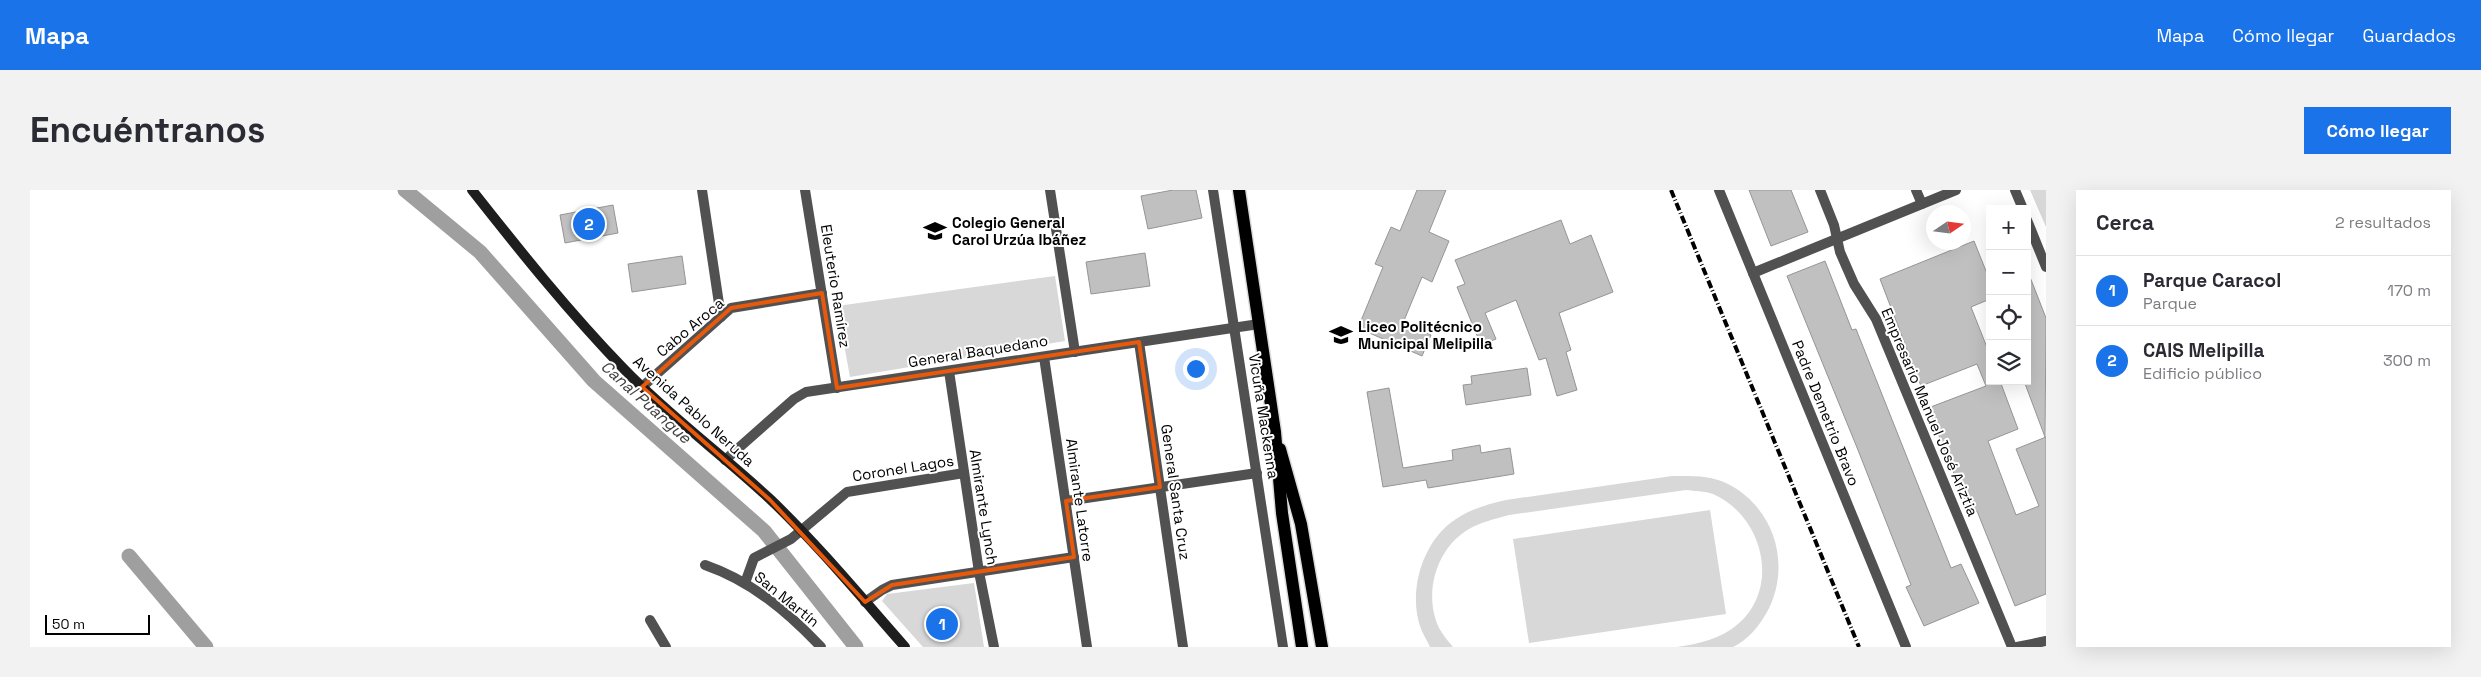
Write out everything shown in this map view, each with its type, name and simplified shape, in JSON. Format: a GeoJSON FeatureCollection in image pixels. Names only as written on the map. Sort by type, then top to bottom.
{"type":"FeatureCollection","features":[{"type":"Feature","properties":{"kind":"main road","name":"Avenida Pablo Neruda"},"geometry":{"type":"LineString","coordinates":[[472,190],[559,298],[642,388],[770,500],[801,531],[905,647]]}},
{"type":"Feature","properties":{"kind":"main road","name":"Vicuña Mackenna"},"geometry":{"type":"LineString","coordinates":[[1239,190],[1275,432],[1282,513],[1302,647]]}},
{"type":"Feature","properties":{"kind":"main road","name":"Vicuña Mackenna"},"geometry":{"type":"LineString","coordinates":[[1275,432],[1301,524],[1322,647]]}},
{"type":"Feature","properties":{"kind":"street"},"geometry":{"type":"LineString","coordinates":[[702,190],[721,317]]}},
{"type":"Feature","properties":{"kind":"street","name":"Eleuterio Ramírez"},"geometry":{"type":"LineString","coordinates":[[805,190],[838,388]]}},
{"type":"Feature","properties":{"kind":"street"},"geometry":{"type":"LineString","coordinates":[[1050,190],[1075,352]]}},
{"type":"Feature","properties":{"kind":"street","name":"Vicuña Mackenna"},"geometry":{"type":"LineString","coordinates":[[1213,190],[1283,647]]}},
{"type":"Feature","properties":{"kind":"street","name":"Padre Demetrio Bravo"},"geometry":{"type":"LineString","coordinates":[[1719,190],[1906,647]]}},
{"type":"Feature","properties":{"kind":"street","name":"Empresario Manuel José Ariztia"},"geometry":{"type":"LineString","coordinates":[[1820,190],[1838,239],[1840,252],[1854,284],[1876,319],[2012,647]]}},
{"type":"Feature","properties":{"kind":"street"},"geometry":{"type":"LineString","coordinates":[[1916,190],[1922,204]]}},
{"type":"Feature","properties":{"kind":"street"},"geometry":{"type":"LineString","coordinates":[[1753,273],[1956,190]]}},
{"type":"Feature","properties":{"kind":"street"},"geometry":{"type":"LineString","coordinates":[[2015,190],[2021,205]]}},
{"type":"Feature","properties":{"kind":"street"},"geometry":{"type":"LineString","coordinates":[[2031,230],[2046,267]]}},
{"type":"Feature","properties":{"kind":"street","name":"Cabo Aroca"},"geometry":{"type":"LineString","coordinates":[[642,388],[731,308],[822,293]]}},
{"type":"Feature","properties":{"kind":"street","name":"General Baquedano"},"geometry":{"type":"LineString","coordinates":[[725,460],[798,396],[806,392],[1259,324]]}},
{"type":"Feature","properties":{"kind":"street","name":"General Santa Cruz"},"geometry":{"type":"LineString","coordinates":[[1139,342],[1183,647]]}},
{"type":"Feature","properties":{"kind":"street","name":"Almirante Latorre"},"geometry":{"type":"LineString","coordinates":[[1044,356],[1087,647]]}},
{"type":"Feature","properties":{"kind":"street","name":"Almirante Lynch"},"geometry":{"type":"LineString","coordinates":[[949,371],[979,572],[994,647]]}},
{"type":"Feature","properties":{"kind":"street","name":"Coronel Lagos"},"geometry":{"type":"LineString","coordinates":[[747,578],[754,558],[791,539],[841,496],[851,490],[964,473]]}},
{"type":"Feature","properties":{"kind":"street"},"geometry":{"type":"LineString","coordinates":[[1066,501],[1256,473]]}},
{"type":"Feature","properties":{"kind":"street"},"geometry":{"type":"LineString","coordinates":[[865,602],[892,585],[1074,557]]}},
{"type":"Feature","properties":{"kind":"street","name":"San Martín"},"geometry":{"type":"LineString","coordinates":[[705,565],[747,578],[820,647]]}},
{"type":"Feature","properties":{"kind":"street"},"geometry":{"type":"LineString","coordinates":[[650,620],[666,647]]}},
{"type":"Feature","properties":{"kind":"street"},"geometry":{"type":"LineString","coordinates":[[2017,647],[2046,641]]}},
{"type":"Feature","properties":{"kind":"highlighted area"},"geometry":{"type":"Polygon","coordinates":[[[822,293],[837,388],[1139,342],[1160,487],[1066,501],[1074,557],[892,585],[865,602],[770,500],[642,387],[731,308],[822,293]]]}},
{"type":"Feature","properties":{"kind":"shaded area"},"geometry":{"type":"Polygon","coordinates":[[[2030,190],[2046,190],[2046,227],[2030,190]]]}},
{"type":"Feature","properties":{"kind":"shaded area"},"geometry":{"type":"Polygon","coordinates":[[[1055,276],[1065,341],[850,377],[837,306],[1055,276]]]}},
{"type":"Feature","properties":{"kind":"shaded area"},"geometry":{"type":"Polygon","coordinates":[[[1672,476],[1708,478],[1728,484],[1744,495],[1768,523],[1778,558],[1778,576],[1767,612],[1744,641],[1733,647],[1677,647],[1717,637],[1738,624],[1751,609],[1759,591],[1762,572],[1760,553],[1754,535],[1744,518],[1730,504],[1713,494],[1686,490],[1509,515],[1469,529],[1448,548],[1436,573],[1433,587],[1434,615],[1439,628],[1453,647],[1430,647],[1421,629],[1417,612],[1417,582],[1427,553],[1435,540],[1444,528],[1456,519],[1480,507],[1506,500],[1672,476]]]}},
{"type":"Feature","properties":{"kind":"shaded area"},"geometry":{"type":"Polygon","coordinates":[[[1710,510],[1726,614],[1529,643],[1513,539],[1710,510]]]}},
{"type":"Feature","properties":{"kind":"shaded area"},"geometry":{"type":"Polygon","coordinates":[[[974,583],[984,647],[923,647],[882,601],[887,594],[974,583]]]}},
{"type":"Feature","properties":{"kind":"building"},"geometry":{"type":"Polygon","coordinates":[[[1173,190],[1196,190],[1202,218],[1148,229],[1141,196],[1173,190]]]}},
{"type":"Feature","properties":{"kind":"building"},"geometry":{"type":"Polygon","coordinates":[[[1417,190],[1446,190],[1429,232],[1449,241],[1432,282],[1422,277],[1403,323],[1431,335],[1422,356],[1358,328],[1383,267],[1375,264],[1391,227],[1400,231],[1417,190]]]}},
{"type":"Feature","properties":{"kind":"building"},"geometry":{"type":"Polygon","coordinates":[[[1749,190],[1791,190],[1808,232],[1771,246],[1749,190]]]}},
{"type":"Feature","properties":{"kind":"building"},"geometry":{"type":"Polygon","coordinates":[[[613,205],[618,233],[565,243],[560,215],[613,205]]]}},
{"type":"Feature","properties":{"kind":"building"},"geometry":{"type":"Polygon","coordinates":[[[1561,220],[1570,244],[1591,235],[1613,292],[1559,313],[1571,350],[1566,352],[1577,390],[1557,396],[1546,358],[1539,360],[1516,300],[1485,313],[1496,339],[1481,345],[1457,287],[1465,284],[1455,260],[1561,220]]]}},
{"type":"Feature","properties":{"kind":"building"},"geometry":{"type":"Polygon","coordinates":[[[1974,241],[1986,271],[1986,301],[1971,307],[1986,345],[1986,385],[2002,385],[2018,429],[1988,441],[2016,515],[2039,506],[2016,449],[2046,437],[2046,594],[2015,606],[1977,511],[1970,514],[1928,408],[1986,386],[1977,364],[1921,386],[1880,279],[1952,250],[1971,250],[1971,242],[1974,241]]]}},
{"type":"Feature","properties":{"kind":"building"},"geometry":{"type":"Polygon","coordinates":[[[1145,253],[1150,286],[1091,294],[1086,262],[1145,253]]]}},
{"type":"Feature","properties":{"kind":"building"},"geometry":{"type":"Polygon","coordinates":[[[682,256],[686,284],[632,292],[628,264],[682,256]]]}},
{"type":"Feature","properties":{"kind":"building"},"geometry":{"type":"Polygon","coordinates":[[[1825,261],[1852,330],[1856,329],[1951,568],[1961,564],[1979,603],[1924,626],[1906,587],[1911,585],[1787,276],[1825,261]]]}},
{"type":"Feature","properties":{"kind":"building"},"geometry":{"type":"Polygon","coordinates":[[[2031,280],[2046,318],[2045,437],[2026,385],[2031,385],[2031,280]]]}},
{"type":"Feature","properties":{"kind":"building"},"geometry":{"type":"Polygon","coordinates":[[[1527,368],[1531,395],[1466,405],[1463,385],[1472,384],[1471,376],[1527,368]]]}},
{"type":"Feature","properties":{"kind":"building"},"geometry":{"type":"Polygon","coordinates":[[[1389,388],[1403,468],[1453,460],[1452,450],[1480,445],[1481,453],[1510,448],[1514,474],[1428,488],[1426,480],[1383,487],[1367,392],[1389,388]]]}},
{"type":"Feature","properties":{"kind":"waterway","name":"Canal Puangue"},"geometry":{"type":"LineString","coordinates":[[405,190],[480,252],[594,381],[764,531],[856,647]]}},
{"type":"Feature","properties":{"kind":"waterway"},"geometry":{"type":"LineString","coordinates":[[129,556],[206,647]]}},
{"type":"Feature","properties":{"kind":"railway"},"geometry":{"type":"LineString","coordinates":[[1671,190],[1859,647]]}},
{"type":"Feature","properties":{"kind":"place","name":"CAIS Melipilla"},"geometry":{"type":"Point","coordinates":[589,224]}},
{"type":"Feature","properties":{"kind":"place","name":"Colegio General Carol Urzúa Ibáñez"},"geometry":{"type":"Point","coordinates":[935,231]}},
{"type":"Feature","properties":{"kind":"place","name":"Liceo Politécnico Municipal Melipilla"},"geometry":{"type":"Point","coordinates":[1341,335]}},
{"type":"Feature","properties":{"kind":"place","name":"Parque Caracol"},"geometry":{"type":"Point","coordinates":[942,624]}}]}
